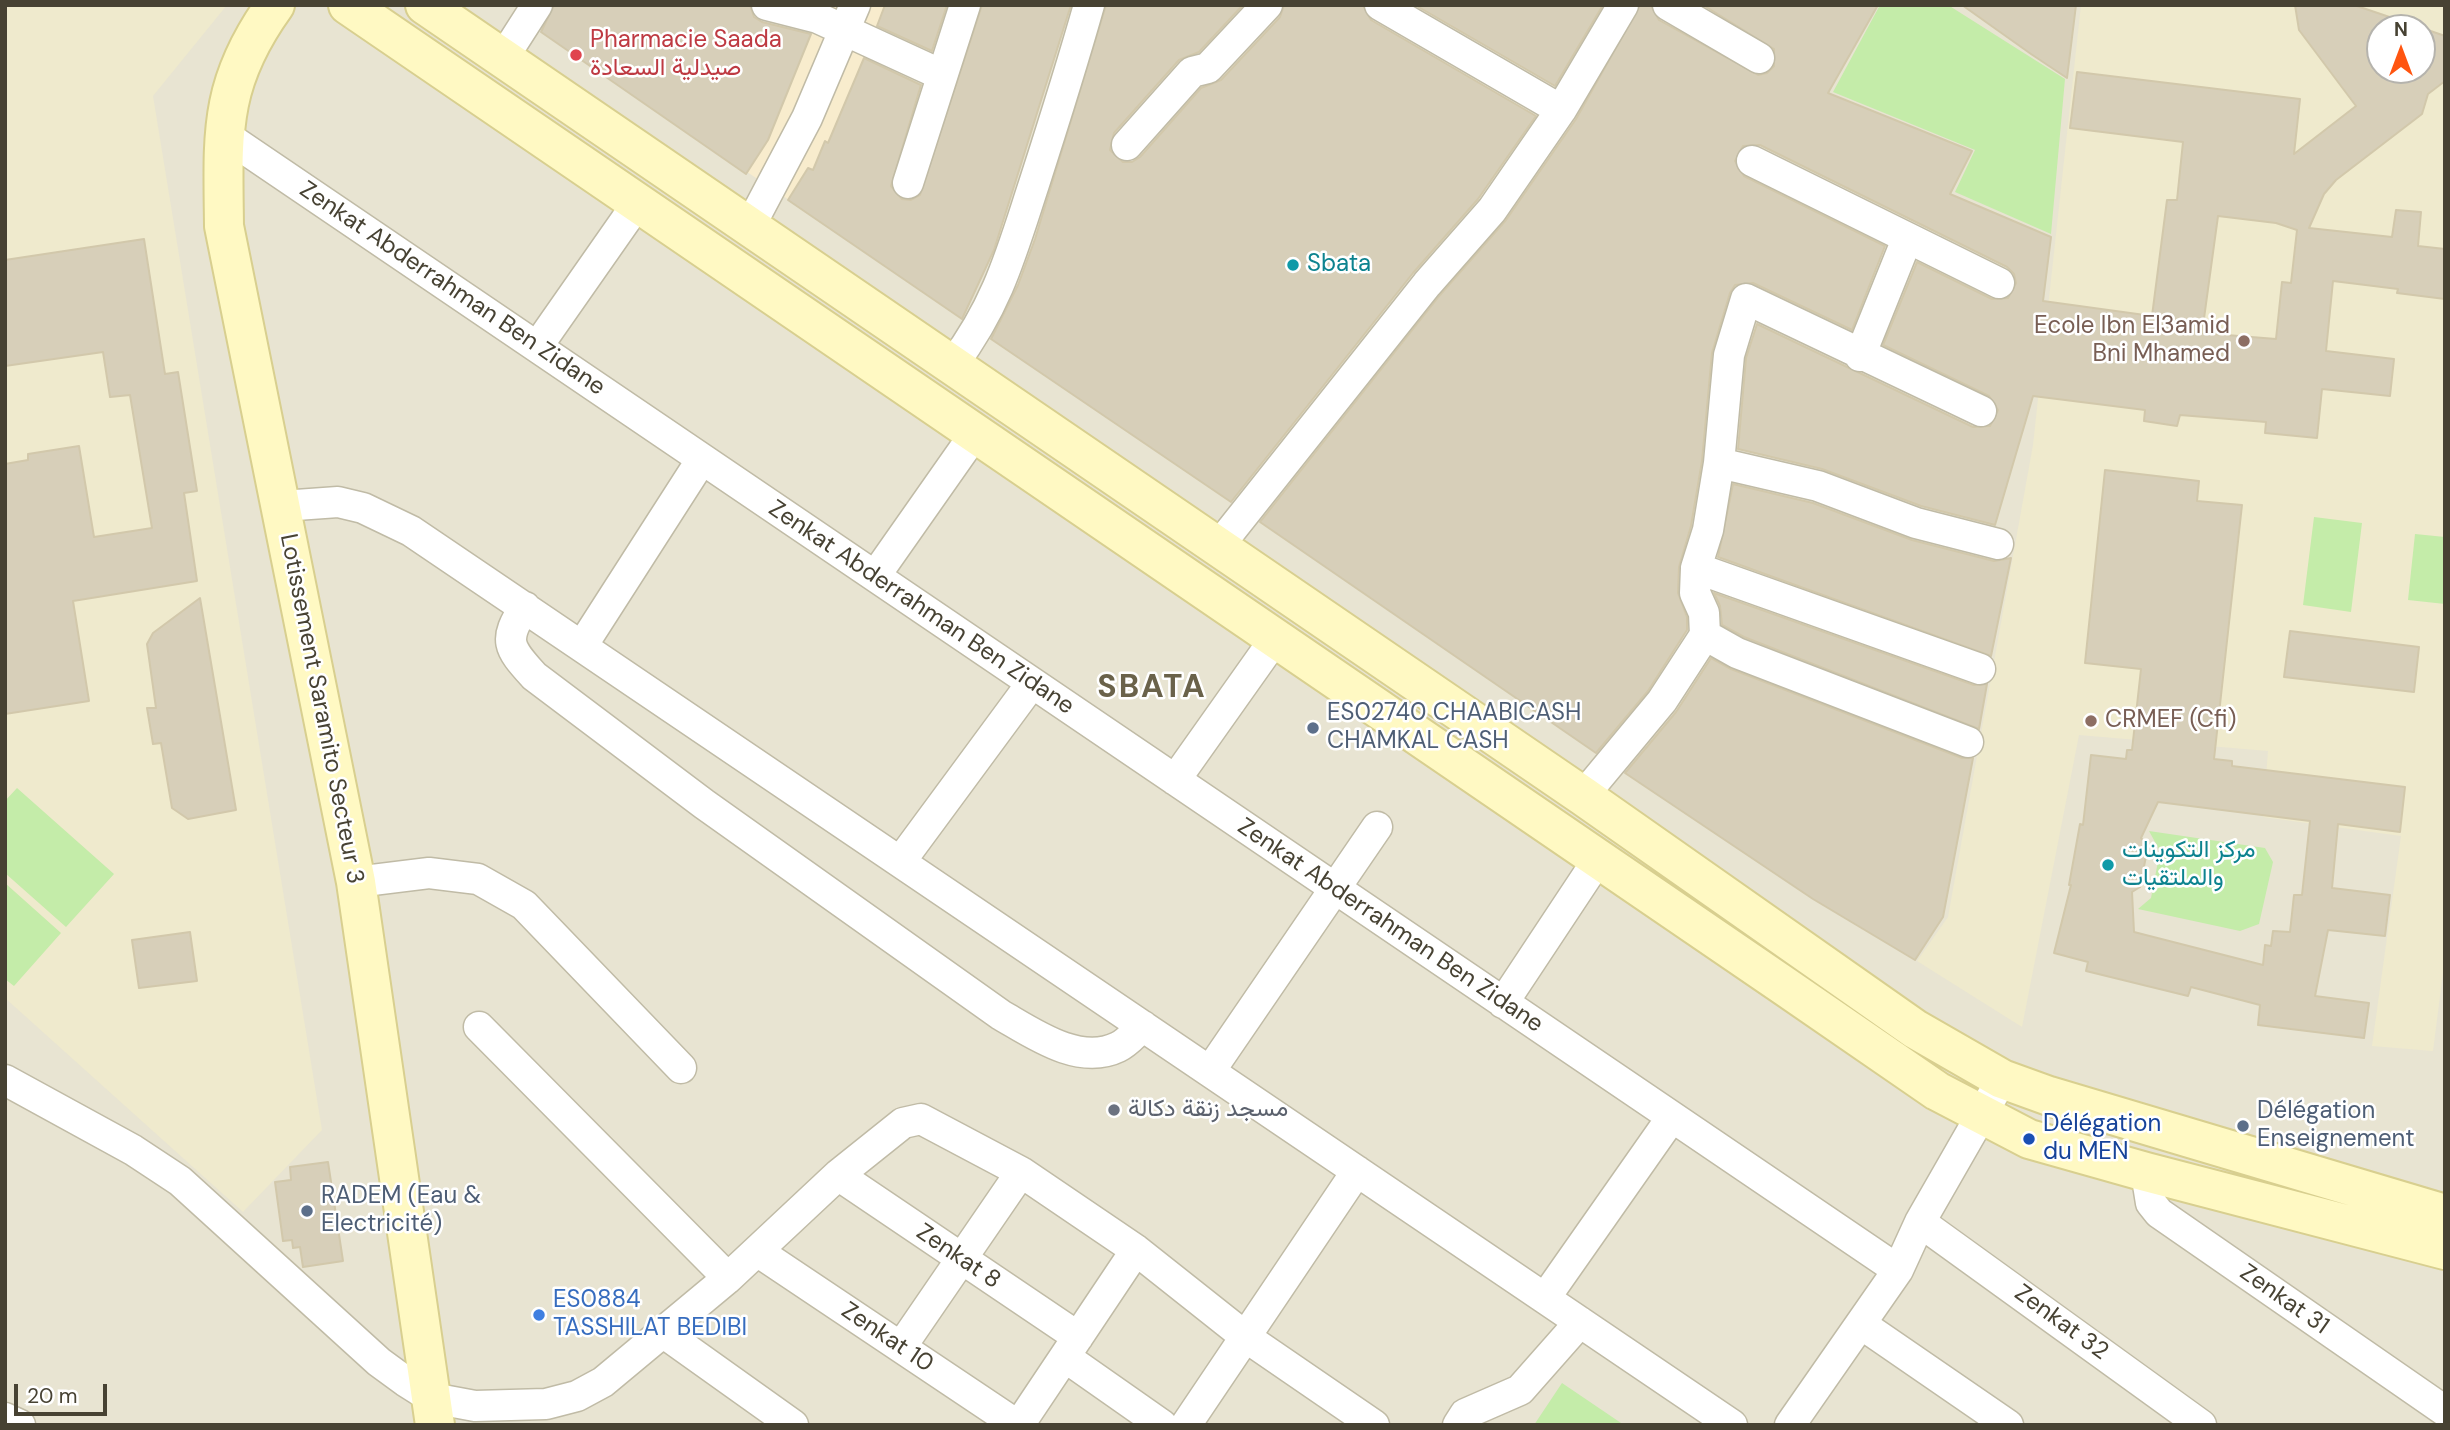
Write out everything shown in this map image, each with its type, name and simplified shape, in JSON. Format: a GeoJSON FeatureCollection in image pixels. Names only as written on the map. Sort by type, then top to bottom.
{"type":"FeatureCollection","features":[{"type":"Feature","properties":{"kind":"main road","name":"Lotissement Saramito Secteur 3"},"geometry":{"type":"LineString","coordinates":[[275,5],[244,56],[230,93],[223,134],[224,226],[356,881],[433,1411]]}},
{"type":"Feature","properties":{"kind":"main road"},"geometry":{"type":"LineString","coordinates":[[348,5],[974,435],[1277,636],[1937,1091],[1982,1117],[2029,1139],[2445,1250]]}},
{"type":"Feature","properties":{"kind":"main road"},"geometry":{"type":"LineString","coordinates":[[425,5],[1583,796],[1916,1029],[2002,1079],[2121,1120],[2445,1214]]}},
{"type":"Feature","properties":{"kind":"street"},"geometry":{"type":"LineString","coordinates":[[503,58],[537,5]]}},
{"type":"Feature","properties":{"kind":"street"},"geometry":{"type":"LineString","coordinates":[[767,5],[818,18],[850,18],[942,75]]}},
{"type":"Feature","properties":{"kind":"street"},"geometry":{"type":"LineString","coordinates":[[908,183],[965,5]]}},
{"type":"Feature","properties":{"kind":"street"},"geometry":{"type":"LineString","coordinates":[[953,364],[977,331],[994,300],[1057,114],[1089,5]]}},
{"type":"Feature","properties":{"kind":"street"},"geometry":{"type":"LineString","coordinates":[[1127,145],[1192,72],[1208,68],[1267,5]]}},
{"type":"Feature","properties":{"kind":"street"},"geometry":{"type":"LineString","coordinates":[[1380,5],[1561,110]]}},
{"type":"Feature","properties":{"kind":"street"},"geometry":{"type":"LineString","coordinates":[[1217,548],[1427,284],[1492,210],[1561,110],[1623,5]]}},
{"type":"Feature","properties":{"kind":"street"},"geometry":{"type":"LineString","coordinates":[[1668,5],[1759,58]]}},
{"type":"Feature","properties":{"kind":"street"},"geometry":{"type":"LineString","coordinates":[[750,226],[807,118],[850,18]]}},
{"type":"Feature","properties":{"kind":"street","name":"Zenkat Abderrahman Ben Zidane"},"geometry":{"type":"LineString","coordinates":[[223,134],[1898,1270]]}},
{"type":"Feature","properties":{"kind":"street"},"geometry":{"type":"LineString","coordinates":[[1752,160],[1998,283]]}},
{"type":"Feature","properties":{"kind":"street"},"geometry":{"type":"LineString","coordinates":[[537,347],[637,204]]}},
{"type":"Feature","properties":{"kind":"street"},"geometry":{"type":"LineString","coordinates":[[1860,356],[1907,239]]}},
{"type":"Feature","properties":{"kind":"street"},"geometry":{"type":"LineString","coordinates":[[1583,796],[1662,701],[1705,635],[1704,613],[1695,593],[1696,569],[1708,530],[1719,463],[1729,355],[1746,299],[1860,356],[1980,411]]}},
{"type":"Feature","properties":{"kind":"street"},"geometry":{"type":"LineString","coordinates":[[875,576],[974,435]]}},
{"type":"Feature","properties":{"kind":"street"},"geometry":{"type":"LineString","coordinates":[[582,646],[702,459]]}},
{"type":"Feature","properties":{"kind":"street"},"geometry":{"type":"LineString","coordinates":[[1719,463],[1818,486],[1916,523],[1998,544]]}},
{"type":"Feature","properties":{"kind":"street"},"geometry":{"type":"LineString","coordinates":[[282,506],[338,502],[363,508],[411,531],[1732,1425]]}},
{"type":"Feature","properties":{"kind":"street"},"geometry":{"type":"LineString","coordinates":[[1696,569],[1980,668]]}},
{"type":"Feature","properties":{"kind":"street"},"geometry":{"type":"LineString","coordinates":[[525,607],[512,626],[509,640],[514,654],[534,676],[704,804],[1001,1016],[1050,1043],[1073,1050],[1099,1052],[1119,1047],[1143,1026]]}},
{"type":"Feature","properties":{"kind":"street"},"geometry":{"type":"LineString","coordinates":[[1705,635],[1737,653],[1968,743]]}},
{"type":"Feature","properties":{"kind":"street"},"geometry":{"type":"LineString","coordinates":[[1175,780],[1277,636]]}},
{"type":"Feature","properties":{"kind":"street"},"geometry":{"type":"LineString","coordinates":[[900,862],[1032,683]]}},
{"type":"Feature","properties":{"kind":"street"},"geometry":{"type":"LineString","coordinates":[[1210,1071],[1377,827]]}},
{"type":"Feature","properties":{"kind":"street"},"geometry":{"type":"LineString","coordinates":[[1503,1003],[1599,858]]}},
{"type":"Feature","properties":{"kind":"street"},"geometry":{"type":"LineString","coordinates":[[356,881],[429,873],[478,880],[524,905],[681,1068]]}},
{"type":"Feature","properties":{"kind":"street"},"geometry":{"type":"LineString","coordinates":[[479,1027],[728,1278]]}},
{"type":"Feature","properties":{"kind":"street"},"geometry":{"type":"LineString","coordinates":[[1790,1425],[1898,1270],[1920,1222],[2002,1079]]}},
{"type":"Feature","properties":{"kind":"street"},"geometry":{"type":"LineString","coordinates":[[5,1080],[133,1150],[180,1181],[433,1411],[475,1406],[511,1408],[546,1404],[577,1396],[603,1382],[728,1278],[838,1175],[911,1119],[931,1122],[1021,1172],[1136,1250],[1247,1338],[1374,1425]]}},
{"type":"Feature","properties":{"kind":"street"},"geometry":{"type":"LineString","coordinates":[[1545,1298],[1672,1117]]}},
{"type":"Feature","properties":{"kind":"street"},"geometry":{"type":"LineString","coordinates":[[1186,1425],[1357,1171]]}},
{"type":"Feature","properties":{"kind":"street"},"geometry":{"type":"LineString","coordinates":[[901,1348],[1021,1172]]}},
{"type":"Feature","properties":{"kind":"street","name":"Zenkat 31"},"geometry":{"type":"LineString","coordinates":[[2146,1172],[2151,1203],[2159,1213],[2445,1411]]}},
{"type":"Feature","properties":{"kind":"street","name":"Zenkat 8"},"geometry":{"type":"LineString","coordinates":[[838,1175],[961,1259],[1071,1347],[1162,1425]]}},
{"type":"Feature","properties":{"kind":"street","name":"Zenkat 32"},"geometry":{"type":"LineString","coordinates":[[1920,1222],[2202,1425]]}},
{"type":"Feature","properties":{"kind":"street"},"geometry":{"type":"LineString","coordinates":[[1018,1425],[1136,1250]]}},
{"type":"Feature","properties":{"kind":"street","name":"Zenkat 10"},"geometry":{"type":"LineString","coordinates":[[757,1251],[1018,1425]]}},
{"type":"Feature","properties":{"kind":"street"},"geometry":{"type":"LineString","coordinates":[[1458,1425],[1465,1414],[1520,1390],[1580,1322]]}},
{"type":"Feature","properties":{"kind":"street"},"geometry":{"type":"LineString","coordinates":[[1861,1324],[2008,1425]]}},
{"type":"Feature","properties":{"kind":"street"},"geometry":{"type":"LineString","coordinates":[[664,1333],[793,1425]]}},
{"type":"Feature","properties":{"kind":"street"},"geometry":{"type":"LineString","coordinates":[[5,1418],[20,1425]]}},
{"type":"Feature","properties":{"kind":"shaded area"},"geometry":{"type":"Polygon","coordinates":[[[5,5],[2445,5],[2445,1425],[5,1425],[5,5]]]}},
{"type":"Feature","properties":{"kind":"shaded area"},"geometry":{"type":"Polygon","coordinates":[[[5,5],[227,5],[153,96],[322,1130],[243,1212],[5,998],[5,5]]]}},
{"type":"Feature","properties":{"kind":"shaded area"},"geometry":{"type":"Polygon","coordinates":[[[819,5],[889,5],[847,116],[1006,222],[990,262],[909,210],[795,204],[741,168],[819,5]]]}},
{"type":"Feature","properties":{"kind":"shaded area"},"geometry":{"type":"Polygon","coordinates":[[[2081,5],[2445,5],[2445,957],[2433,1051],[2372,1046],[2401,836],[2263,817],[2268,751],[2079,735],[2022,1027],[1917,961],[1948,917],[2033,445],[2081,5]]]}},
{"type":"Feature","properties":{"kind":"green space"},"geometry":{"type":"Polygon","coordinates":[[[1880,5],[1948,5],[2065,79],[2051,234],[1955,192],[1975,150],[1833,92],[1880,5]]]}},
{"type":"Feature","properties":{"kind":"green space"},"geometry":{"type":"Polygon","coordinates":[[[2314,517],[2362,523],[2351,612],[2303,605],[2314,517]]]}},
{"type":"Feature","properties":{"kind":"green space"},"geometry":{"type":"Polygon","coordinates":[[[2415,534],[2445,537],[2445,604],[2408,600],[2415,534]]]}},
{"type":"Feature","properties":{"kind":"green space"},"geometry":{"type":"Polygon","coordinates":[[[17,788],[114,874],[66,927],[5,873],[5,801],[17,788]]]}},
{"type":"Feature","properties":{"kind":"green space"},"geometry":{"type":"Polygon","coordinates":[[[2149,831],[2265,848],[2273,862],[2259,924],[2240,931],[2138,909],[2151,898],[2160,851],[2149,831]]]}},
{"type":"Feature","properties":{"kind":"green space"},"geometry":{"type":"Polygon","coordinates":[[[5,883],[61,933],[14,986],[5,979],[5,883]]]}},
{"type":"Feature","properties":{"kind":"green space"},"geometry":{"type":"Polygon","coordinates":[[[1562,1383],[1624,1425],[1534,1425],[1562,1383]]]}},
{"type":"Feature","properties":{"kind":"building"},"geometry":{"type":"Polygon","coordinates":[[[554,5],[750,5],[754,17],[762,22],[811,34],[768,140],[746,174],[541,32],[554,5]]]}},
{"type":"Feature","properties":{"kind":"building"},"geometry":{"type":"Polygon","coordinates":[[[885,5],[947,5],[932,51],[877,26],[885,5]]]}},
{"type":"Feature","properties":{"kind":"building"},"geometry":{"type":"Polygon","coordinates":[[[982,5],[1071,5],[994,250],[962,319],[788,200],[808,168],[813,170],[825,141],[828,143],[864,58],[921,85],[891,186],[902,199],[911,200],[920,195],[982,5]]]}},
{"type":"Feature","properties":{"kind":"building","name":"Sbata"},"geometry":{"type":"Polygon","coordinates":[[[1106,5],[1243,5],[1199,52],[1179,60],[1114,133],[1110,150],[1123,162],[1132,162],[1140,157],[1201,88],[1221,80],[1280,17],[1284,5],[1363,5],[1371,20],[1536,116],[1478,199],[1413,273],[1231,502],[991,339],[1018,285],[1035,239],[1106,5]]]}},
{"type":"Feature","properties":{"kind":"building"},"geometry":{"type":"Polygon","coordinates":[[[1415,5],[1603,5],[1555,86],[1415,5]]]}},
{"type":"Feature","properties":{"kind":"building"},"geometry":{"type":"Polygon","coordinates":[[[1640,5],[1651,5],[1659,20],[1758,75],[1767,73],[1774,66],[1774,49],[1703,5],[1878,5],[1828,93],[1972,151],[1950,194],[2051,237],[2043,301],[2152,316],[2167,200],[2177,200],[2183,142],[2070,128],[2077,72],[2300,99],[2294,154],[2356,106],[2299,30],[2295,5],[2354,5],[2381,14],[2366,14],[2366,84],[2436,84],[2436,33],[2445,36],[2445,81],[2428,94],[2422,114],[2336,180],[2324,194],[2309,228],[2392,237],[2396,210],[2421,212],[2418,246],[2445,249],[2445,299],[2397,293],[2398,289],[2333,281],[2326,351],[2394,359],[2390,396],[2322,389],[2317,438],[2265,433],[2266,422],[2180,415],[2177,426],[2144,421],[2145,410],[2033,396],[1995,525],[1921,506],[1822,469],[1738,449],[1746,358],[1757,324],[1973,427],[1990,426],[1998,410],[1989,396],[1883,345],[1917,262],[1992,299],[2008,298],[2016,283],[2014,274],[2007,267],[1760,145],[1743,146],[1735,161],[1744,176],[1885,246],[1852,330],[1753,283],[1735,285],[1730,293],[1712,353],[1702,461],[1691,526],[1679,567],[1678,593],[1687,617],[1687,630],[1648,691],[1596,753],[1260,522],[1440,295],[1506,220],[1576,119],[1640,5]],[[2218,216],[2202,333],[2276,339],[2282,282],[2291,283],[2297,230],[2276,223],[2218,216]]]}},
{"type":"Feature","properties":{"kind":"building"},"geometry":{"type":"Polygon","coordinates":[[[1962,5],[2076,5],[2067,78],[2031,54],[1962,5]]]}},
{"type":"Feature","properties":{"kind":"building"},"geometry":{"type":"Polygon","coordinates":[[[144,239],[165,374],[178,372],[197,491],[184,493],[197,581],[73,601],[89,701],[5,714],[5,464],[28,460],[28,454],[79,446],[94,537],[152,528],[130,395],[110,397],[103,352],[5,366],[5,260],[144,239]]]}},
{"type":"Feature","properties":{"kind":"building"},"geometry":{"type":"Polygon","coordinates":[[[2105,470],[2199,481],[2197,501],[2242,505],[2214,759],[2232,761],[2232,766],[2405,787],[2400,832],[2338,824],[2332,888],[2390,895],[2385,936],[2328,930],[2315,996],[2369,1003],[2364,1038],[2258,1025],[2260,1005],[2191,987],[2188,996],[2086,971],[2088,962],[2054,953],[2071,885],[2080,824],[2083,825],[2091,755],[2126,759],[2127,750],[2132,750],[2141,669],[2085,663],[2105,470]],[[2158,802],[2141,838],[2148,846],[2140,887],[2132,892],[2134,932],[2263,965],[2265,945],[2271,946],[2273,931],[2290,932],[2294,895],[2302,895],[2310,821],[2158,802]]]}},
{"type":"Feature","properties":{"kind":"building"},"geometry":{"type":"Polygon","coordinates":[[[1733,484],[1813,503],[1912,540],[1994,561],[2011,558],[1991,656],[1718,557],[1733,484]]]}},
{"type":"Feature","properties":{"kind":"building"},"geometry":{"type":"Polygon","coordinates":[[[1714,593],[1974,685],[1987,684],[1979,729],[1744,637],[1722,625],[1720,606],[1714,593]]]}},
{"type":"Feature","properties":{"kind":"building"},"geometry":{"type":"Polygon","coordinates":[[[200,598],[236,810],[188,819],[172,808],[161,743],[153,744],[147,708],[156,708],[147,644],[153,633],[200,598]]]}},
{"type":"Feature","properties":{"kind":"building"},"geometry":{"type":"Polygon","coordinates":[[[2290,631],[2419,647],[2414,692],[2284,677],[2290,631]]]}},
{"type":"Feature","properties":{"kind":"building"},"geometry":{"type":"Polygon","coordinates":[[[1711,658],[1731,669],[1962,758],[1973,758],[1943,917],[1915,960],[1813,899],[1625,773],[1676,712],[1711,658]]]}},
{"type":"Feature","properties":{"kind":"building"},"geometry":{"type":"Polygon","coordinates":[[[190,932],[197,981],[139,988],[132,940],[190,932]]]}},
{"type":"Feature","properties":{"kind":"building","name":"RADEM (Eau & Electricité)"},"geometry":{"type":"Polygon","coordinates":[[[328,1162],[343,1261],[303,1267],[300,1247],[293,1248],[292,1240],[283,1241],[275,1182],[291,1180],[290,1167],[328,1162]]]}},
{"type":"Feature","properties":{"kind":"place","name":"Pharmacie Saada صيدلية السعادة"},"geometry":{"type":"Point","coordinates":[576,55]}},
{"type":"Feature","properties":{"kind":"place","name":"Sbata"},"geometry":{"type":"Point","coordinates":[1293,265]}},
{"type":"Feature","properties":{"kind":"place","name":"Ecole Ibn El3amid Bni Mhamed"},"geometry":{"type":"Point","coordinates":[2244,341]}},
{"type":"Feature","properties":{"kind":"place","name":"CRMEF (Cfi)"},"geometry":{"type":"Point","coordinates":[2091,721]}},
{"type":"Feature","properties":{"kind":"place","name":"ES02740 CHAABICASH CHAMKAL CASH"},"geometry":{"type":"Point","coordinates":[1313,728]}},
{"type":"Feature","properties":{"kind":"place","name":"مركز التكوينات والملتقيات"},"geometry":{"type":"Point","coordinates":[2108,865]}},
{"type":"Feature","properties":{"kind":"place","name":"مسجد زنقة دكالة"},"geometry":{"type":"Point","coordinates":[1114,1110]}},
{"type":"Feature","properties":{"kind":"place","name":"Délégation Enseignement"},"geometry":{"type":"Point","coordinates":[2243,1126]}},
{"type":"Feature","properties":{"kind":"place","name":"Délégation du MEN"},"geometry":{"type":"Point","coordinates":[2029,1139]}},
{"type":"Feature","properties":{"kind":"place","name":"RADEM (Eau & Electricité)"},"geometry":{"type":"Point","coordinates":[307,1211]}},
{"type":"Feature","properties":{"kind":"place","name":"ES0884 TASSHILAT BEDIBI"},"geometry":{"type":"Point","coordinates":[539,1315]}},
{"type":"Feature","properties":{"kind":"district","name":"SBATA"},"geometry":{"type":"Point","coordinates":[1152,689]}}]}
